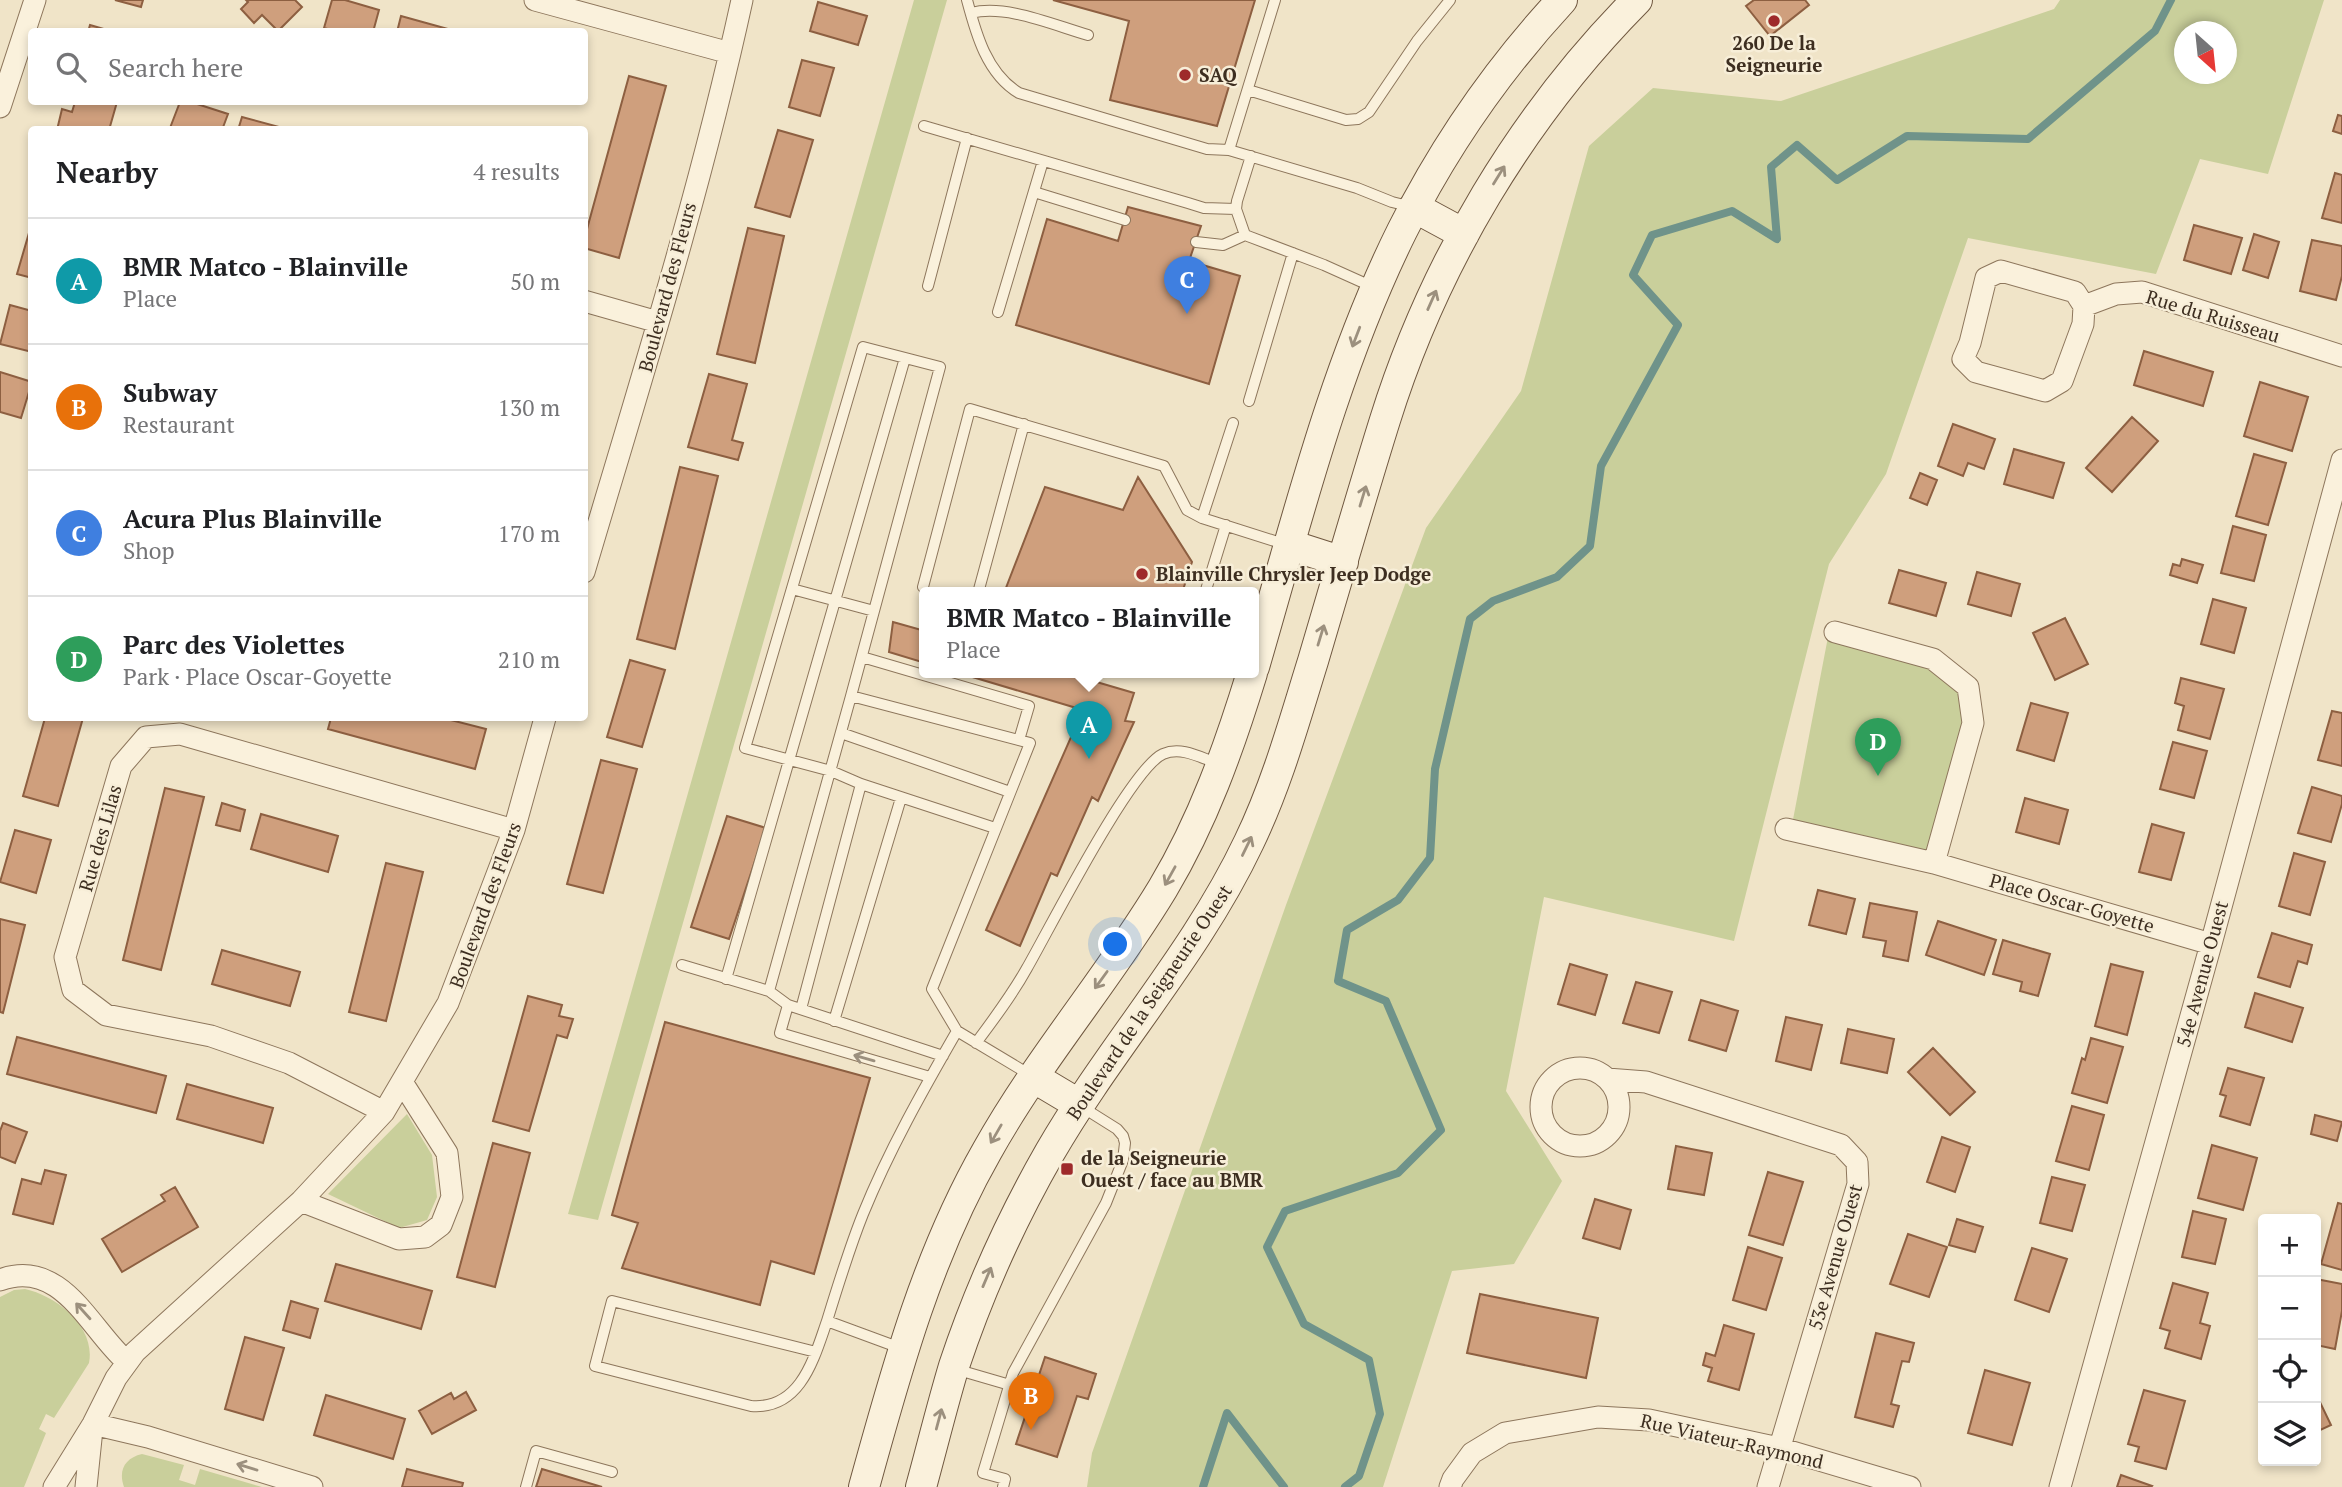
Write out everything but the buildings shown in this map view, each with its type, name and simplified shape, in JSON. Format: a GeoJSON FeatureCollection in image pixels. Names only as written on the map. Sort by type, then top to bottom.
{"type":"FeatureCollection","features":[{"type":"Feature","properties":{"kind":"main road"},"geometry":{"type":"LineString","coordinates":[[1259,650],[1327,419],[1376,289],[1415,207],[1475,109],[1562,0]]}},
{"type":"Feature","properties":{"kind":"main road","name":"Boulevard de la Seigneurie Ouest"},"geometry":{"type":"LineString","coordinates":[[921,1487],[953,1369],[1005,1236],[1051,1150],[1202,930],[1247,846],[1283,758],[1396,388],[1425,314],[1464,234],[1508,160],[1559,88],[1637,0]]}},
{"type":"Feature","properties":{"kind":"main road"},"geometry":{"type":"LineString","coordinates":[[1415,207],[1464,234]]}},
{"type":"Feature","properties":{"kind":"main road"},"geometry":{"type":"LineString","coordinates":[[1290,545],[1343,562]]}},
{"type":"Feature","properties":{"kind":"main road"},"geometry":{"type":"LineString","coordinates":[[864,1487],[903,1349],[927,1278],[962,1198],[1001,1127],[1033,1077],[1164,887],[1203,811],[1222,765],[1250,678]]}},
{"type":"Feature","properties":{"kind":"main road"},"geometry":{"type":"LineString","coordinates":[[1033,1077],[1080,1105]]}},
{"type":"Feature","properties":{"kind":"street"},"geometry":{"type":"LineString","coordinates":[[0,107],[35,0]]}},
{"type":"Feature","properties":{"kind":"street"},"geometry":{"type":"LineString","coordinates":[[535,0],[730,53]]}},
{"type":"Feature","properties":{"kind":"street","name":"Boulevard des Fleurs"},"geometry":{"type":"LineString","coordinates":[[588,562],[658,322],[742,0]]}},
{"type":"Feature","properties":{"kind":"street"},"geometry":{"type":"LineString","coordinates":[[2001,271],[2075,292],[2084,306],[2083,324],[2062,381],[2045,391],[1976,372],[1963,359],[1970,343],[1986,278],[2001,271]]}},
{"type":"Feature","properties":{"kind":"street","name":"Rue du Ruisseau"},"geometry":{"type":"LineString","coordinates":[[2084,306],[2116,294],[2142,292],[2342,356]]}},
{"type":"Feature","properties":{"kind":"street"},"geometry":{"type":"LineString","coordinates":[[588,302],[658,322]]}},
{"type":"Feature","properties":{"kind":"street","name":"54e Avenue Ouest"},"geometry":{"type":"LineString","coordinates":[[2060,1487],[2342,460]]}},
{"type":"Feature","properties":{"kind":"street"},"geometry":{"type":"LineString","coordinates":[[1835,632],[1933,659],[1968,687],[1973,723],[1934,863]]}},
{"type":"Feature","properties":{"kind":"street","name":"Boulevard des Fleurs"},"geometry":{"type":"LineString","coordinates":[[54,1487],[127,1362],[301,1201],[384,1112],[448,1003],[514,830],[544,721]]}},
{"type":"Feature","properties":{"kind":"street","name":"Rue des Lilas"},"geometry":{"type":"LineString","coordinates":[[384,1112],[289,1063],[211,1037],[106,1015],[73,990],[65,957],[121,766],[146,737],[180,734],[514,830]]}},
{"type":"Feature","properties":{"kind":"street","name":"Place Oscar-Goyette"},"geometry":{"type":"LineString","coordinates":[[1786,830],[1934,863],[2211,944]]}},
{"type":"Feature","properties":{"kind":"street","name":"53e Avenue Ouest"},"geometry":{"type":"LineString","coordinates":[[1607,1079],[1646,1082],[1841,1145],[1857,1162],[1858,1184],[1769,1487]]}},
{"type":"Feature","properties":{"kind":"street"},"geometry":{"type":"LineString","coordinates":[[301,1201],[399,1239],[425,1237],[441,1225],[452,1197],[447,1153],[402,1082]]}},
{"type":"Feature","properties":{"kind":"street"},"geometry":{"type":"LineString","coordinates":[[0,1280],[19,1275],[29,1276],[62,1291],[80,1307],[127,1362]]}},
{"type":"Feature","properties":{"kind":"street","name":"Rue Viateur-Raymond"},"geometry":{"type":"LineString","coordinates":[[1450,1487],[1472,1453],[1505,1433],[1598,1417],[1649,1420],[1779,1448],[1910,1487]]}},
{"type":"Feature","properties":{"kind":"street"},"geometry":{"type":"LineString","coordinates":[[93,1424],[148,1437],[312,1487]]}},
{"type":"Feature","properties":{"kind":"street","name":"Boulevard des Fleurs"},"geometry":{"type":"LineString","coordinates":[[86,1487],[93,1424]]}},
{"type":"Feature","properties":{"kind":"lane"},"geometry":{"type":"LineString","coordinates":[[967,0],[986,56],[1009,87],[1019,93],[1207,149],[1230,150],[1251,156],[1415,207]]}},
{"type":"Feature","properties":{"kind":"lane"},"geometry":{"type":"LineString","coordinates":[[1230,150],[1275,0]]}},
{"type":"Feature","properties":{"kind":"lane"},"geometry":{"type":"LineString","coordinates":[[1248,90],[1346,120],[1358,120],[1369,112],[1417,41],[1450,0]]}},
{"type":"Feature","properties":{"kind":"lane"},"geometry":{"type":"LineString","coordinates":[[971,13],[1001,10],[1087,35]]}},
{"type":"Feature","properties":{"kind":"lane"},"geometry":{"type":"LineString","coordinates":[[924,126],[1204,208],[1236,209]]}},
{"type":"Feature","properties":{"kind":"lane"},"geometry":{"type":"LineString","coordinates":[[928,286],[967,138]]}},
{"type":"Feature","properties":{"kind":"lane"},"geometry":{"type":"LineString","coordinates":[[1245,234],[1236,209],[1251,156]]}},
{"type":"Feature","properties":{"kind":"lane"},"geometry":{"type":"LineString","coordinates":[[998,312],[1043,161]]}},
{"type":"Feature","properties":{"kind":"lane"},"geometry":{"type":"LineString","coordinates":[[1034,192],[1125,220]]}},
{"type":"Feature","properties":{"kind":"lane"},"geometry":{"type":"LineString","coordinates":[[1196,242],[1223,245],[1245,234],[1376,289]]}},
{"type":"Feature","properties":{"kind":"lane"},"geometry":{"type":"LineString","coordinates":[[1249,401],[1293,253]]}},
{"type":"Feature","properties":{"kind":"lane"},"geometry":{"type":"LineString","coordinates":[[769,991],[831,771],[940,367],[863,347],[745,748],[831,771],[861,784],[995,828]]}},
{"type":"Feature","properties":{"kind":"lane"},"geometry":{"type":"LineString","coordinates":[[726,979],[905,358]]}},
{"type":"Feature","properties":{"kind":"lane"},"geometry":{"type":"LineString","coordinates":[[923,587],[970,409],[1164,466],[1187,510],[1202,518],[1290,545]]}},
{"type":"Feature","properties":{"kind":"lane"},"geometry":{"type":"LineString","coordinates":[[1202,518],[1233,423]]}},
{"type":"Feature","properties":{"kind":"lane"},"geometry":{"type":"LineString","coordinates":[[980,587],[1024,424]]}},
{"type":"Feature","properties":{"kind":"lane"},"geometry":{"type":"LineString","coordinates":[[1208,587],[1226,525]]}},
{"type":"Feature","properties":{"kind":"lane"},"geometry":{"type":"LineString","coordinates":[[792,589],[874,611]]}},
{"type":"Feature","properties":{"kind":"lane"},"geometry":{"type":"LineString","coordinates":[[862,657],[919,673]]}},
{"type":"Feature","properties":{"kind":"lane"},"geometry":{"type":"LineString","coordinates":[[935,678],[1028,705],[1019,740]]}},
{"type":"Feature","properties":{"kind":"lane"},"geometry":{"type":"LineString","coordinates":[[851,696],[1030,743],[932,989],[957,1031],[1033,1077]]}},
{"type":"Feature","properties":{"kind":"lane"},"geometry":{"type":"LineString","coordinates":[[841,733],[1010,792]]}},
{"type":"Feature","properties":{"kind":"lane"},"geometry":{"type":"LineString","coordinates":[[976,1043],[1009,999],[1076,880],[1149,764],[1160,755],[1182,751],[1222,765]]}},
{"type":"Feature","properties":{"kind":"lane"},"geometry":{"type":"LineString","coordinates":[[801,1009],[861,784]]}},
{"type":"Feature","properties":{"kind":"lane"},"geometry":{"type":"LineString","coordinates":[[834,1021],[901,797]]}},
{"type":"Feature","properties":{"kind":"lane"},"geometry":{"type":"LineString","coordinates":[[682,965],[769,991],[788,1005],[943,1056]]}},
{"type":"Feature","properties":{"kind":"lane"},"geometry":{"type":"LineString","coordinates":[[788,1005],[780,1033],[930,1077]]}},
{"type":"Feature","properties":{"kind":"lane"},"geometry":{"type":"LineString","coordinates":[[816,1352],[612,1301],[595,1366],[759,1407],[777,1402],[796,1390],[807,1374],[816,1352],[864,1212],[930,1077],[957,1031]]}},
{"type":"Feature","properties":{"kind":"lane"},"geometry":{"type":"LineString","coordinates":[[1003,1487],[1005,1479],[983,1473],[1010,1385],[1021,1357],[1106,1203],[1125,1153],[1123,1136],[1117,1129],[1080,1105]]}},
{"type":"Feature","properties":{"kind":"lane"},"geometry":{"type":"LineString","coordinates":[[827,1321],[903,1349]]}},
{"type":"Feature","properties":{"kind":"lane"},"geometry":{"type":"LineString","coordinates":[[953,1369],[1010,1385]]}},
{"type":"Feature","properties":{"kind":"lane"},"geometry":{"type":"LineString","coordinates":[[526,1487],[536,1451],[612,1472]]}},
{"type":"Feature","properties":{"kind":"green space"},"geometry":{"type":"Polygon","coordinates":[[[914,0],[947,0],[598,1220],[568,1214],[914,0]]]}},
{"type":"Feature","properties":{"kind":"green space"},"geometry":{"type":"Polygon","coordinates":[[[2060,0],[2324,0],[2268,174],[2200,159],[2156,274],[1968,238],[1886,474],[1829,564],[1734,941],[1544,897],[1506,1091],[1562,1181],[1514,1264],[1452,1271],[1383,1487],[1087,1487],[1092,1453],[1286,905],[1426,528],[1521,391],[1589,146],[1653,88],[1781,101],[2054,9],[2060,0]]]}},
{"type":"Feature","properties":{"kind":"green space"},"geometry":{"type":"Polygon","coordinates":[[[1828,637],[1922,655],[1961,684],[1969,721],[1932,862],[1791,830],[1828,637]]]}},
{"type":"Feature","properties":{"kind":"green space"},"geometry":{"type":"Polygon","coordinates":[[[407,1114],[432,1155],[437,1197],[427,1220],[399,1228],[328,1194],[407,1114]]]}},
{"type":"Feature","properties":{"kind":"green space"},"geometry":{"type":"Polygon","coordinates":[[[25,1289],[49,1298],[72,1315],[86,1337],[90,1350],[89,1363],[54,1418],[46,1414],[39,1429],[46,1433],[24,1487],[0,1487],[0,1297],[14,1290],[25,1289]]]}},
{"type":"Feature","properties":{"kind":"green space"},"geometry":{"type":"Polygon","coordinates":[[[142,1454],[184,1465],[179,1480],[195,1485],[200,1469],[262,1487],[124,1487],[124,1466],[131,1458],[142,1454]]]}},
{"type":"Feature","properties":{"kind":"waterway"},"geometry":{"type":"LineString","coordinates":[[1345,1487],[1359,1476],[1380,1414],[1369,1360],[1304,1324],[1267,1247],[1285,1211],[1398,1173],[1441,1130],[1386,1001],[1338,981],[1347,930],[1398,900],[1430,858],[1435,769],[1470,619],[1493,601],[1557,577],[1590,546],[1601,466],[1678,325],[1633,275],[1652,235],[1732,211],[1777,239],[1771,167],[1797,145],[1837,180],[1907,136],[2028,139],[2155,31],[2171,0]]}},
{"type":"Feature","properties":{"kind":"waterway"},"geometry":{"type":"LineString","coordinates":[[1203,1487],[1227,1413],[1284,1487]]}},
{"type":"Feature","properties":{"kind":"place","name":"260 De la Seigneurie"},"geometry":{"type":"Point","coordinates":[1774,21]}},
{"type":"Feature","properties":{"kind":"place","name":"SAQ"},"geometry":{"type":"Point","coordinates":[1185,75]}},
{"type":"Feature","properties":{"kind":"place","name":"Acura Plus Blainville"},"geometry":{"type":"Point","coordinates":[1187,314]}},
{"type":"Feature","properties":{"kind":"place","name":"Blainville Chrysler Jeep Dodge"},"geometry":{"type":"Point","coordinates":[1142,574]}},
{"type":"Feature","properties":{"kind":"place","name":"BMR Matco - Blainville"},"geometry":{"type":"Point","coordinates":[1089,759]}},
{"type":"Feature","properties":{"kind":"place","name":"Parc des Violettes"},"geometry":{"type":"Point","coordinates":[1878,776]}},
{"type":"Feature","properties":{"kind":"place","name":"de la Seigneurie Ouest / face au BMR"},"geometry":{"type":"Point","coordinates":[1067,1169]}},
{"type":"Feature","properties":{"kind":"place","name":"Subway"},"geometry":{"type":"Point","coordinates":[1031,1430]}}]}
